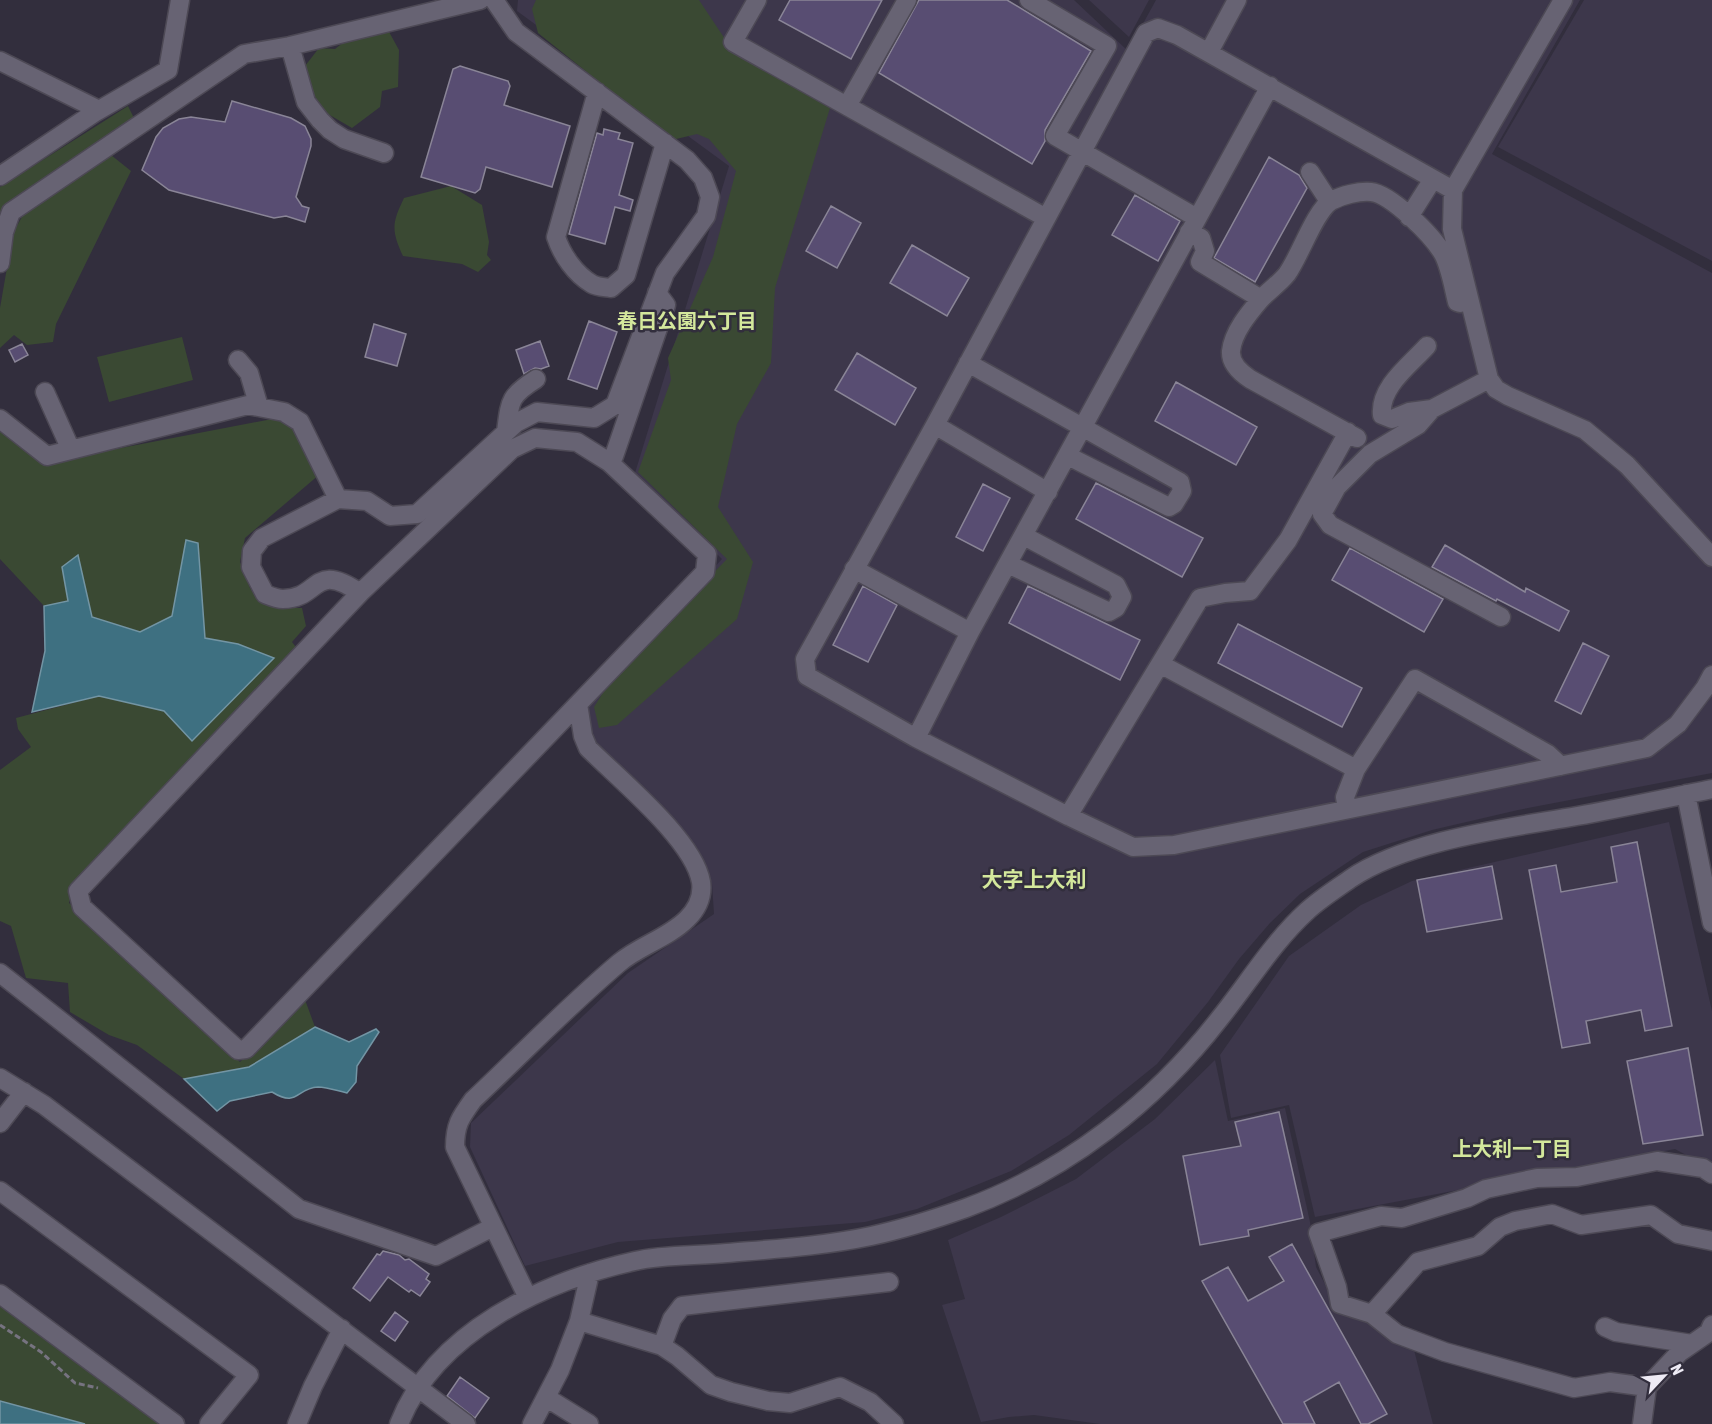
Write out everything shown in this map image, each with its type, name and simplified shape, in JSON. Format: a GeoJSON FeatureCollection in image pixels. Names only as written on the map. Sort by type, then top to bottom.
{"type":"FeatureCollection","features":[{"type":"Feature","properties":{"kind":"street"},"geometry":{"type":"LineString","coordinates":[[0,176],[99,110],[168,70],[180,0]]}},
{"type":"Feature","properties":{"kind":"street"},"geometry":{"type":"LineString","coordinates":[[0,263],[4,232],[11,212],[244,54],[290,46],[480,0]]}},
{"type":"Feature","properties":{"kind":"street"},"geometry":{"type":"LineString","coordinates":[[360,593],[345,582],[330,578],[316,584],[300,596],[282,600],[265,594],[251,567],[252,551],[262,538],[338,499],[367,501],[390,516],[417,514],[516,423],[537,412],[594,418],[615,405],[665,273],[706,216],[710,197],[703,178],[687,160],[516,32],[494,0]]}},
{"type":"Feature","properties":{"kind":"street"},"geometry":{"type":"LineString","coordinates":[[757,0],[733,42],[1046,218]]}},
{"type":"Feature","properties":{"kind":"street"},"geometry":{"type":"LineString","coordinates":[[847,106],[907,0]]}},
{"type":"Feature","properties":{"kind":"street"},"geometry":{"type":"LineString","coordinates":[[1029,0],[1107,46],[1055,136],[1193,225],[1201,238],[1205,251],[1200,262],[1261,299]]}},
{"type":"Feature","properties":{"kind":"street"},"geometry":{"type":"LineString","coordinates":[[1209,52],[1237,0]]}},
{"type":"Feature","properties":{"kind":"street"},"geometry":{"type":"LineString","coordinates":[[1563,0],[1453,190],[1452,229],[1489,379],[1496,388],[1508,396],[1585,430],[1627,465],[1712,557]]}},
{"type":"Feature","properties":{"kind":"street"},"geometry":{"type":"LineString","coordinates":[[1453,190],[1177,34],[1158,28],[1146,33],[935,425],[805,659],[807,676],[916,738],[1133,847],[1174,845],[1647,748],[1678,724],[1712,675]]}},
{"type":"Feature","properties":{"kind":"street"},"geometry":{"type":"LineString","coordinates":[[290,46],[306,102],[320,120],[344,139],[384,153]]}},
{"type":"Feature","properties":{"kind":"street"},"geometry":{"type":"LineString","coordinates":[[0,61],[99,110]]}},
{"type":"Feature","properties":{"kind":"street"},"geometry":{"type":"LineString","coordinates":[[916,738],[970,632],[1270,86]]}},
{"type":"Feature","properties":{"kind":"street"},"geometry":{"type":"LineString","coordinates":[[597,92],[556,237],[560,252],[580,274],[594,285],[611,288],[626,275],[664,143]]}},
{"type":"Feature","properties":{"kind":"street"},"geometry":{"type":"LineString","coordinates":[[1310,172],[1324,195],[1331,201]]}},
{"type":"Feature","properties":{"kind":"street"},"geometry":{"type":"LineString","coordinates":[[1409,217],[1433,179]]}},
{"type":"Feature","properties":{"kind":"street"},"geometry":{"type":"LineString","coordinates":[[1068,816],[1200,598],[1251,591],[1288,540],[1352,435],[1250,379],[1238,370],[1230,353],[1235,336],[1261,299],[1285,276],[1301,253],[1318,215],[1331,201],[1353,193],[1373,192],[1394,203],[1432,238],[1444,255],[1457,302],[1473,313]]}},
{"type":"Feature","properties":{"kind":"street"},"geometry":{"type":"LineString","coordinates":[[609,462],[614,456],[666,305],[657,293]]}},
{"type":"Feature","properties":{"kind":"street"},"geometry":{"type":"LineString","coordinates":[[1427,346],[1389,387],[1381,406],[1382,415],[1392,419],[1409,412],[1432,409],[1489,379]]}},
{"type":"Feature","properties":{"kind":"street"},"geometry":{"type":"LineString","coordinates":[[238,360],[249,373],[259,407]]}},
{"type":"Feature","properties":{"kind":"street"},"geometry":{"type":"LineString","coordinates":[[968,363],[1180,482],[1182,490],[1174,504],[1169,507],[1068,456]]}},
{"type":"Feature","properties":{"kind":"street"},"geometry":{"type":"LineString","coordinates":[[506,432],[509,407],[516,392],[536,379]]}},
{"type":"Feature","properties":{"kind":"street"},"geometry":{"type":"LineString","coordinates":[[45,392],[71,450]]}},
{"type":"Feature","properties":{"kind":"street"},"geometry":{"type":"LineString","coordinates":[[0,419],[47,456],[248,405],[284,412],[300,422],[338,499]]}},
{"type":"Feature","properties":{"kind":"street"},"geometry":{"type":"LineString","coordinates":[[1432,409],[1418,425],[1370,454],[1337,487],[1322,514],[1330,525],[1501,617]]}},
{"type":"Feature","properties":{"kind":"street"},"geometry":{"type":"LineString","coordinates":[[935,425],[1048,492]]}},
{"type":"Feature","properties":{"kind":"street"},"geometry":{"type":"LineString","coordinates":[[535,438],[577,442],[609,462],[707,554],[705,572],[246,1048],[238,1050],[82,907],[78,891],[360,593],[512,448],[535,438]]}},
{"type":"Feature","properties":{"kind":"street"},"geometry":{"type":"LineString","coordinates":[[1008,564],[1109,612],[1116,608],[1122,597],[1116,585],[1024,536]]}},
{"type":"Feature","properties":{"kind":"street"},"geometry":{"type":"LineString","coordinates":[[854,569],[970,632]]}},
{"type":"Feature","properties":{"kind":"street"},"geometry":{"type":"LineString","coordinates":[[1160,664],[1356,769]]}},
{"type":"Feature","properties":{"kind":"street"},"geometry":{"type":"LineString","coordinates":[[1347,809],[1346,797],[1356,769],[1415,679],[1548,754],[1561,766]]}},
{"type":"Feature","properties":{"kind":"street"},"geometry":{"type":"LineString","coordinates":[[528,1298],[455,1147],[455,1129],[462,1114],[473,1100],[620,962],[686,920],[697,908],[701,895],[701,884],[695,865],[670,828],[588,748],[583,736],[578,704]]}},
{"type":"Feature","properties":{"kind":"street"},"geometry":{"type":"LineString","coordinates":[[399,1424],[418,1388],[433,1366],[454,1346],[515,1304],[590,1273],[639,1260],[733,1253],[869,1237],[942,1217],[989,1200],[1040,1175],[1119,1121],[1168,1079],[1220,1018],[1271,950],[1308,910],[1354,876],[1398,855],[1462,837],[1712,789]]}},
{"type":"Feature","properties":{"kind":"street"},"geometry":{"type":"LineString","coordinates":[[1686,794],[1712,923]]}},
{"type":"Feature","properties":{"kind":"street"},"geometry":{"type":"LineString","coordinates":[[0,973],[299,1209],[436,1256],[494,1227]]}},
{"type":"Feature","properties":{"kind":"street"},"geometry":{"type":"LineString","coordinates":[[0,1078],[24,1092],[466,1424]]}},
{"type":"Feature","properties":{"kind":"street"},"geometry":{"type":"LineString","coordinates":[[0,1123],[24,1092]]}},
{"type":"Feature","properties":{"kind":"street"},"geometry":{"type":"LineString","coordinates":[[1647,1387],[1610,1382],[1574,1388],[1445,1352],[1398,1334],[1372,1314],[1340,1304],[1337,1287],[1318,1233],[1381,1216],[1402,1218],[1467,1198],[1486,1189],[1537,1178],[1577,1177],[1656,1161],[1703,1168],[1712,1174]]}},
{"type":"Feature","properties":{"kind":"street"},"geometry":{"type":"LineString","coordinates":[[0,1191],[249,1375],[209,1424]]}},
{"type":"Feature","properties":{"kind":"street"},"geometry":{"type":"LineString","coordinates":[[1372,1314],[1418,1262],[1478,1246],[1500,1227],[1515,1221],[1552,1214],[1581,1224],[1651,1215],[1678,1233],[1712,1241]]}},
{"type":"Feature","properties":{"kind":"street"},"geometry":{"type":"LineString","coordinates":[[532,1424],[560,1370],[579,1321],[590,1273]]}},
{"type":"Feature","properties":{"kind":"street"},"geometry":{"type":"LineString","coordinates":[[662,1347],[672,1319],[682,1306],[889,1282]]}},
{"type":"Feature","properties":{"kind":"street"},"geometry":{"type":"LineString","coordinates":[[0,1294],[175,1424]]}},
{"type":"Feature","properties":{"kind":"street"},"geometry":{"type":"LineString","coordinates":[[579,1321],[662,1347],[677,1356],[711,1385],[731,1392],[768,1401],[790,1403],[840,1387],[870,1402],[893,1424]]}},
{"type":"Feature","properties":{"kind":"street"},"geometry":{"type":"LineString","coordinates":[[1642,1424],[1647,1387],[1679,1353],[1709,1332],[1712,1325]]}},
{"type":"Feature","properties":{"kind":"street"},"geometry":{"type":"LineString","coordinates":[[1605,1327],[1616,1332],[1692,1344]]}},
{"type":"Feature","properties":{"kind":"street"},"geometry":{"type":"LineString","coordinates":[[297,1424],[313,1386],[342,1329]]}},
{"type":"Feature","properties":{"kind":"street"},"geometry":{"type":"LineString","coordinates":[[546,1398],[589,1424]]}},
{"type":"Feature","properties":{"kind":"path"},"geometry":{"type":"LineString","coordinates":[[0,1325],[41,1352],[75,1383],[102,1389]]}},
{"type":"Feature","properties":{"kind":"shaded area"},"geometry":{"type":"Polygon","coordinates":[[[518,0],[1074,0],[1128,51],[1156,0],[1580,0],[1492,154],[1712,273],[1712,773],[1518,810],[1432,830],[1363,852],[1300,894],[1270,923],[1157,1064],[1069,1135],[1011,1171],[917,1209],[865,1222],[618,1242],[525,1266],[470,1147],[471,1123],[628,973],[714,914],[712,884],[677,825],[590,735],[584,709],[722,559],[635,473],[729,166],[517,11],[518,0]]]}},
{"type":"Feature","properties":{"kind":"shaded area"},"geometry":{"type":"Polygon","coordinates":[[[1089,0],[1149,0],[1129,37],[1089,0]]]}},
{"type":"Feature","properties":{"kind":"shaded area"},"geometry":{"type":"Polygon","coordinates":[[[1584,0],[1712,0],[1712,261],[1498,147],[1584,0]]]}},
{"type":"Feature","properties":{"kind":"shaded area"},"geometry":{"type":"Polygon","coordinates":[[[1669,822],[1712,1011],[1712,1169],[1675,1149],[1315,1217],[1289,1105],[1231,1118],[1220,1055],[1289,956],[1361,905],[1412,881],[1669,822]]]}},
{"type":"Feature","properties":{"kind":"shaded area"},"geometry":{"type":"Polygon","coordinates":[[[1215,1060],[1228,1121],[1285,1108],[1310,1222],[1316,1267],[1338,1309],[1357,1316],[1414,1350],[1433,1424],[1100,1424],[1034,1415],[981,1422],[942,1305],[965,1299],[948,1240],[1001,1217],[1076,1179],[1155,1119],[1215,1060]]]}},
{"type":"Feature","properties":{"kind":"green space"},"geometry":{"type":"Polygon","coordinates":[[[536,0],[699,0],[733,51],[830,108],[775,288],[771,363],[737,424],[718,507],[753,562],[737,619],[617,725],[599,728],[594,707],[616,672],[727,559],[638,472],[671,380],[668,358],[713,257],[736,171],[709,139],[697,134],[672,140],[538,33],[532,9],[536,0]]]}},
{"type":"Feature","properties":{"kind":"green space"},"geometry":{"type":"Polygon","coordinates":[[[388,30],[399,50],[398,87],[382,91],[380,107],[352,128],[328,114],[315,97],[305,66],[319,48],[335,49],[344,42],[388,30]]]}},
{"type":"Feature","properties":{"kind":"green space"},"geometry":{"type":"Polygon","coordinates":[[[128,106],[135,120],[0,229],[0,187],[128,106]]]}},
{"type":"Feature","properties":{"kind":"green space"},"geometry":{"type":"Polygon","coordinates":[[[111,155],[131,171],[56,324],[53,342],[27,345],[14,335],[0,348],[0,308],[13,233],[23,215],[111,155]]]}},
{"type":"Feature","properties":{"kind":"green space"},"geometry":{"type":"Polygon","coordinates":[[[451,186],[482,205],[489,242],[487,255],[491,260],[478,272],[462,264],[403,256],[396,239],[395,220],[404,198],[451,186]]]}},
{"type":"Feature","properties":{"kind":"green space"},"geometry":{"type":"Polygon","coordinates":[[[182,337],[193,380],[109,402],[97,357],[182,337]]]}},
{"type":"Feature","properties":{"kind":"green space"},"geometry":{"type":"Polygon","coordinates":[[[277,418],[296,427],[320,474],[245,538],[240,562],[250,588],[258,600],[288,608],[302,608],[306,626],[292,642],[299,651],[75,881],[69,903],[240,1062],[304,997],[315,1027],[249,1067],[184,1079],[137,1045],[109,1035],[70,1012],[68,983],[26,978],[11,926],[0,921],[0,770],[31,747],[18,729],[16,718],[99,696],[164,711],[238,644],[205,638],[198,544],[187,540],[172,616],[140,632],[92,617],[62,567],[68,602],[44,606],[0,559],[0,426],[48,462],[277,418]]]}},
{"type":"Feature","properties":{"kind":"green space"},"geometry":{"type":"Polygon","coordinates":[[[0,1302],[163,1424],[0,1424],[0,1302]]]}},
{"type":"Feature","properties":{"kind":"water"},"geometry":{"type":"Polygon","coordinates":[[[186,540],[198,543],[205,638],[238,644],[274,658],[192,741],[164,711],[99,696],[32,712],[45,651],[44,606],[68,601],[62,567],[78,555],[92,617],[140,632],[172,616],[186,540]]]}},
{"type":"Feature","properties":{"kind":"water"},"geometry":{"type":"Polygon","coordinates":[[[315,1027],[349,1042],[376,1029],[379,1032],[357,1066],[356,1082],[347,1093],[318,1087],[287,1098],[272,1092],[230,1101],[217,1111],[184,1079],[249,1067],[315,1027]]]}},
{"type":"Feature","properties":{"kind":"water"},"geometry":{"type":"Polygon","coordinates":[[[0,1401],[85,1424],[0,1424],[0,1401]]]}},
{"type":"Feature","properties":{"kind":"building"},"geometry":{"type":"Polygon","coordinates":[[[790,0],[882,0],[851,59],[779,20],[790,0]]]}},
{"type":"Feature","properties":{"kind":"building"},"geometry":{"type":"Polygon","coordinates":[[[919,0],[1007,0],[1091,51],[1045,130],[1045,141],[1032,164],[879,73],[919,0]]]}},
{"type":"Feature","properties":{"kind":"building"},"geometry":{"type":"Polygon","coordinates":[[[460,66],[508,81],[510,86],[504,105],[570,126],[552,187],[486,167],[480,189],[475,193],[421,177],[453,69],[460,66]]]}},
{"type":"Feature","properties":{"kind":"building"},"geometry":{"type":"Polygon","coordinates":[[[232,101],[291,118],[305,126],[311,139],[311,146],[296,197],[302,206],[309,208],[305,222],[286,216],[274,218],[169,190],[142,170],[156,137],[163,128],[179,119],[191,117],[225,122],[232,101]]]}},
{"type":"Feature","properties":{"kind":"building"},"geometry":{"type":"Polygon","coordinates":[[[604,129],[620,133],[618,139],[633,143],[619,195],[633,200],[630,211],[615,207],[605,244],[569,234],[597,133],[603,135],[604,129]]]}},
{"type":"Feature","properties":{"kind":"building"},"geometry":{"type":"Polygon","coordinates":[[[1269,157],[1299,175],[1307,188],[1255,282],[1214,258],[1269,157]]]}},
{"type":"Feature","properties":{"kind":"building"},"geometry":{"type":"Polygon","coordinates":[[[1135,195],[1180,221],[1158,261],[1112,235],[1135,195]]]}},
{"type":"Feature","properties":{"kind":"building"},"geometry":{"type":"Polygon","coordinates":[[[831,206],[861,223],[837,268],[806,251],[831,206]]]}},
{"type":"Feature","properties":{"kind":"building"},"geometry":{"type":"Polygon","coordinates":[[[912,245],[969,278],[947,316],[890,283],[912,245]]]}},
{"type":"Feature","properties":{"kind":"building"},"geometry":{"type":"Polygon","coordinates":[[[589,321],[617,332],[597,389],[568,379],[589,321]]]}},
{"type":"Feature","properties":{"kind":"building"},"geometry":{"type":"Polygon","coordinates":[[[374,324],[406,334],[397,366],[365,357],[374,324]]]}},
{"type":"Feature","properties":{"kind":"building"},"geometry":{"type":"Polygon","coordinates":[[[540,341],[549,366],[541,369],[535,368],[524,374],[516,350],[540,341]]]}},
{"type":"Feature","properties":{"kind":"building"},"geometry":{"type":"Polygon","coordinates":[[[22,344],[28,355],[15,362],[9,350],[22,344]]]}},
{"type":"Feature","properties":{"kind":"building"},"geometry":{"type":"Polygon","coordinates":[[[857,353],[916,388],[895,425],[835,390],[857,353]]]}},
{"type":"Feature","properties":{"kind":"building"},"geometry":{"type":"Polygon","coordinates":[[[1176,382],[1257,427],[1236,465],[1155,421],[1176,382]]]}},
{"type":"Feature","properties":{"kind":"building"},"geometry":{"type":"Polygon","coordinates":[[[1096,483],[1203,538],[1182,577],[1076,519],[1096,483]]]}},
{"type":"Feature","properties":{"kind":"building"},"geometry":{"type":"Polygon","coordinates":[[[983,484],[1010,498],[983,551],[956,537],[983,484]]]}},
{"type":"Feature","properties":{"kind":"building"},"geometry":{"type":"Polygon","coordinates":[[[1445,545],[1525,592],[1526,588],[1569,611],[1559,631],[1432,567],[1445,545]]]}},
{"type":"Feature","properties":{"kind":"building"},"geometry":{"type":"Polygon","coordinates":[[[1350,548],[1443,599],[1424,632],[1332,580],[1350,548]]]}},
{"type":"Feature","properties":{"kind":"building"},"geometry":{"type":"Polygon","coordinates":[[[863,586],[897,605],[868,662],[833,645],[863,586]]]}},
{"type":"Feature","properties":{"kind":"building"},"geometry":{"type":"Polygon","coordinates":[[[1028,586],[1140,640],[1120,680],[1009,623],[1028,586]]]}},
{"type":"Feature","properties":{"kind":"building"},"geometry":{"type":"Polygon","coordinates":[[[1238,624],[1362,688],[1342,727],[1218,663],[1238,624]]]}},
{"type":"Feature","properties":{"kind":"building"},"geometry":{"type":"Polygon","coordinates":[[[1583,643],[1609,656],[1581,714],[1555,701],[1583,643]]]}},
{"type":"Feature","properties":{"kind":"building"},"geometry":{"type":"Polygon","coordinates":[[[1637,842],[1672,1026],[1645,1031],[1641,1010],[1586,1021],[1590,1043],[1562,1048],[1529,870],[1556,865],[1561,892],[1617,882],[1611,847],[1637,842]]]}},
{"type":"Feature","properties":{"kind":"building"},"geometry":{"type":"Polygon","coordinates":[[[1492,866],[1502,919],[1427,932],[1417,880],[1492,866]]]}},
{"type":"Feature","properties":{"kind":"building"},"geometry":{"type":"Polygon","coordinates":[[[1688,1048],[1703,1135],[1643,1144],[1627,1061],[1688,1048]]]}},
{"type":"Feature","properties":{"kind":"building"},"geometry":{"type":"Polygon","coordinates":[[[1279,1112],[1303,1218],[1248,1230],[1249,1236],[1200,1245],[1183,1156],[1241,1146],[1235,1122],[1279,1112]]]}},
{"type":"Feature","properties":{"kind":"building"},"geometry":{"type":"Polygon","coordinates":[[[1292,1244],[1387,1414],[1368,1424],[1361,1424],[1339,1382],[1304,1402],[1315,1424],[1283,1424],[1202,1281],[1228,1267],[1248,1301],[1284,1281],[1269,1257],[1292,1244]]]}},
{"type":"Feature","properties":{"kind":"building"},"geometry":{"type":"Polygon","coordinates":[[[383,1251],[399,1255],[405,1260],[409,1259],[429,1274],[426,1279],[430,1282],[420,1296],[411,1290],[409,1292],[388,1277],[370,1301],[353,1288],[377,1254],[380,1255],[383,1251]]]}},
{"type":"Feature","properties":{"kind":"building"},"geometry":{"type":"Polygon","coordinates":[[[395,1312],[408,1322],[395,1341],[381,1331],[395,1312]]]}},
{"type":"Feature","properties":{"kind":"building"},"geometry":{"type":"Polygon","coordinates":[[[460,1377],[489,1398],[475,1418],[447,1396],[460,1377]]]}},
{"type":"Feature","properties":{"kind":"district","name":"春日公園六丁目"},"geometry":{"type":"Point","coordinates":[687,321]}},
{"type":"Feature","properties":{"kind":"district","name":"大字上大利"},"geometry":{"type":"Point","coordinates":[1034,880]}},
{"type":"Feature","properties":{"kind":"district","name":"上大利一丁目"},"geometry":{"type":"Point","coordinates":[1512,1149]}}]}
